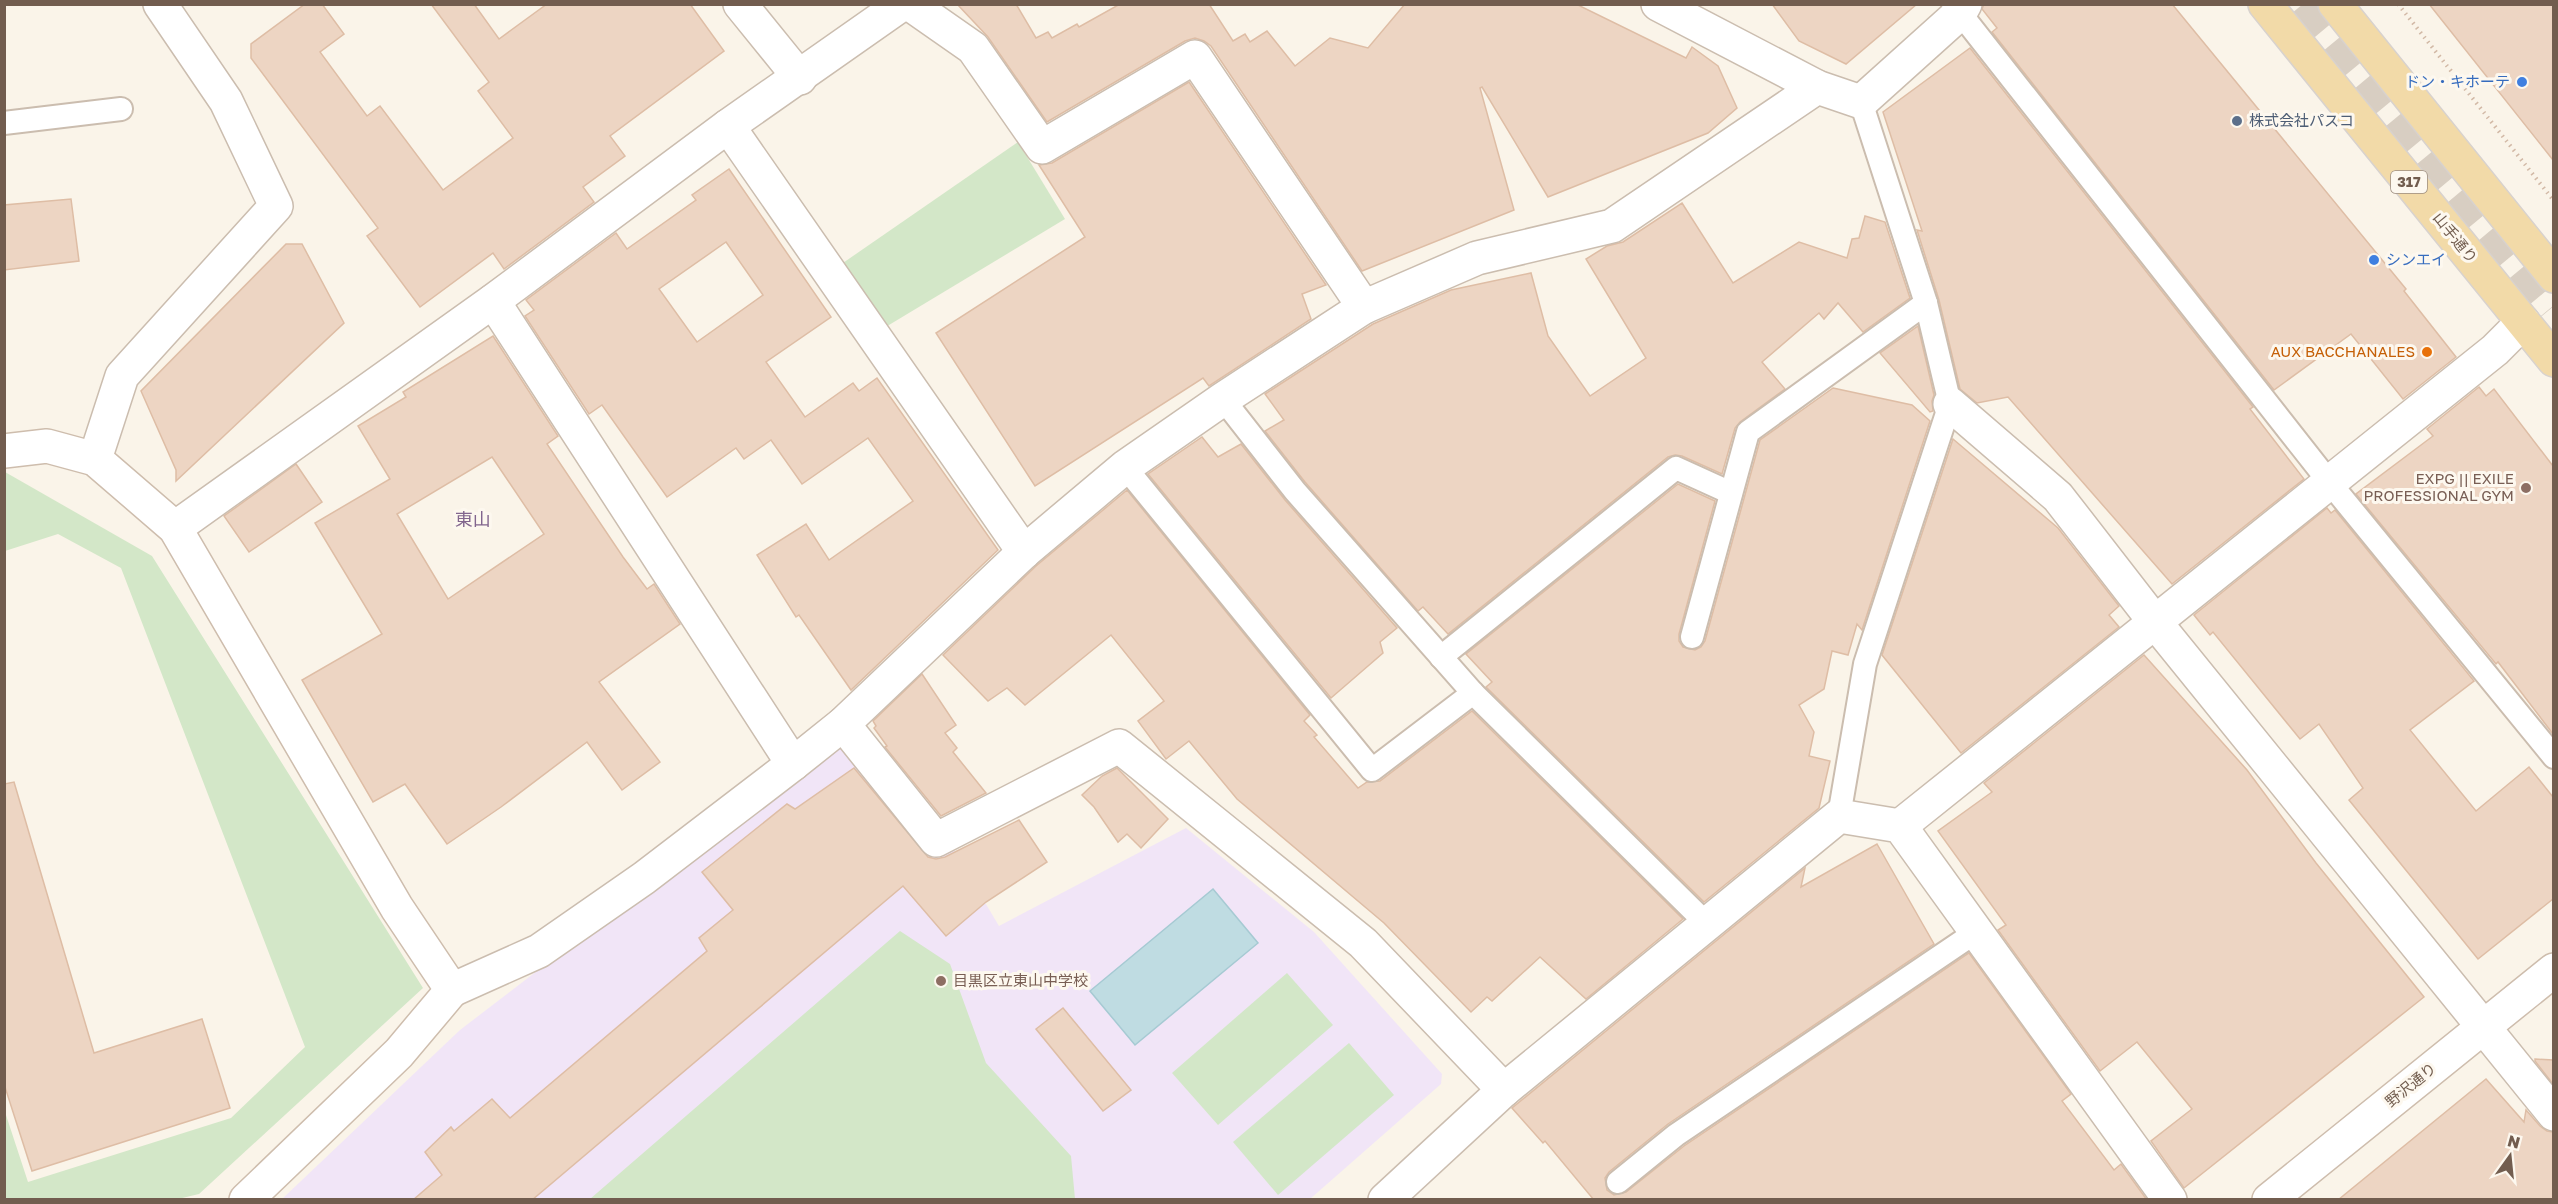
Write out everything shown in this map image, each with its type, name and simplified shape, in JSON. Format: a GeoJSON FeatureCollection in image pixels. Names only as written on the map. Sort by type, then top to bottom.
{"type":"FeatureCollection","features":[{"type":"Feature","properties":{"kind":"main road","name":"山手通り"},"geometry":{"type":"LineString","coordinates":[[2265,4],[2553,360]]}},
{"type":"Feature","properties":{"kind":"main road"},"geometry":{"type":"LineString","coordinates":[[2336,4],[2553,276]]}},
{"type":"Feature","properties":{"kind":"street"},"geometry":{"type":"LineString","coordinates":[[95,459],[122,376],[276,206],[226,101],[160,4]]}},
{"type":"Feature","properties":{"kind":"street"},"geometry":{"type":"LineString","coordinates":[[740,4],[800,78]]}},
{"type":"Feature","properties":{"kind":"street"},"geometry":{"type":"LineString","coordinates":[[175,528],[493,301],[728,126],[800,78],[902,4]]}},
{"type":"Feature","properties":{"kind":"street"},"geometry":{"type":"LineString","coordinates":[[910,4],[973,48],[1042,147],[1195,57],[1364,307]]}},
{"type":"Feature","properties":{"kind":"street"},"geometry":{"type":"LineString","coordinates":[[1658,4],[1817,87],[1861,102],[1960,7]]}},
{"type":"Feature","properties":{"kind":"street"},"geometry":{"type":"LineString","coordinates":[[246,1200],[399,1053],[452,990],[539,951],[644,878],[793,764],[843,724],[1024,552],[1125,467],[1223,399],[1364,307],[1477,258],[1612,226],[1817,87]]}},
{"type":"Feature","properties":{"kind":"street"},"geometry":{"type":"LineString","coordinates":[[728,126],[1024,552]]}},
{"type":"Feature","properties":{"kind":"street"},"geometry":{"type":"LineString","coordinates":[[493,301],[793,764]]}},
{"type":"Feature","properties":{"kind":"street"},"geometry":{"type":"LineString","coordinates":[[1900,826],[2495,350],[2523,322]]}},
{"type":"Feature","properties":{"kind":"street"},"geometry":{"type":"LineString","coordinates":[[1950,404],[2058,497],[2155,622],[2553,1114]]}},
{"type":"Feature","properties":{"kind":"street"},"geometry":{"type":"LineString","coordinates":[[4,451],[47,446],[95,459],[175,528],[397,908],[452,990]]}},
{"type":"Feature","properties":{"kind":"street"},"geometry":{"type":"LineString","coordinates":[[843,724],[936,840],[1119,746],[1363,943],[1504,1090]]}},
{"type":"Feature","properties":{"kind":"street"},"geometry":{"type":"LineString","coordinates":[[1385,1200],[1504,1090],[1839,816],[1900,826],[2170,1200]]}},
{"type":"Feature","properties":{"kind":"street","name":"野沢通り"},"geometry":{"type":"LineString","coordinates":[[2269,1200],[2553,970]]}},
{"type":"Feature","properties":{"kind":"lane"},"geometry":{"type":"LineString","coordinates":[[1960,7],[2330,483],[2553,757]]}},
{"type":"Feature","properties":{"kind":"lane"},"geometry":{"type":"LineString","coordinates":[[1839,816],[1865,664],[1950,404],[1926,303],[1861,102]]}},
{"type":"Feature","properties":{"kind":"lane"},"geometry":{"type":"LineString","coordinates":[[4,123],[121,109]]}},
{"type":"Feature","properties":{"kind":"lane"},"geometry":{"type":"LineString","coordinates":[[1692,637],[1748,432],[1926,303]]}},
{"type":"Feature","properties":{"kind":"lane"},"geometry":{"type":"LineString","coordinates":[[1223,399],[1295,491],[1473,693],[1707,924]]}},
{"type":"Feature","properties":{"kind":"lane"},"geometry":{"type":"LineString","coordinates":[[1125,467],[1372,770],[1473,693]]}},
{"type":"Feature","properties":{"kind":"lane"},"geometry":{"type":"LineString","coordinates":[[1441,657],[1676,468],[1731,493]]}},
{"type":"Feature","properties":{"kind":"lane"},"geometry":{"type":"LineString","coordinates":[[1618,1182],[1676,1135],[1976,932]]}},
{"type":"Feature","properties":{"kind":"path"},"geometry":{"type":"LineString","coordinates":[[2398,4],[2553,201]]}},
{"type":"Feature","properties":{"kind":"shaded area","name":"目黒区立東山中学校"},"geometry":{"type":"Polygon","coordinates":[[[842,737],[950,844],[999,926],[1186,828],[1314,932],[1442,1074],[1441,1084],[1310,1199],[281,1200],[460,1030],[842,737]]]}},
{"type":"Feature","properties":{"kind":"green space"},"geometry":{"type":"Polygon","coordinates":[[[1018,142],[1065,219],[884,328],[840,265],[1018,142]]]}},
{"type":"Feature","properties":{"kind":"green space"},"geometry":{"type":"Polygon","coordinates":[[[5,472],[152,556],[423,988],[199,1194],[178,1199],[5,1199],[5,1112],[28,1182],[231,1118],[305,1047],[121,568],[58,534],[5,551],[5,472]]]}},
{"type":"Feature","properties":{"kind":"green space"},"geometry":{"type":"Polygon","coordinates":[[[900,931],[950,964],[986,1063],[1071,1156],[1075,1199],[590,1199],[900,931]]]}},
{"type":"Feature","properties":{"kind":"green space"},"geometry":{"type":"Polygon","coordinates":[[[1287,973],[1333,1025],[1218,1125],[1172,1073],[1287,973]]]}},
{"type":"Feature","properties":{"kind":"green space"},"geometry":{"type":"Polygon","coordinates":[[[1349,1043],[1394,1095],[1278,1195],[1233,1142],[1349,1043]]]}},
{"type":"Feature","properties":{"kind":"water"},"geometry":{"type":"Polygon","coordinates":[[[1213,889],[1258,943],[1135,1045],[1090,991],[1213,889]]]}},
{"type":"Feature","properties":{"kind":"building"},"geometry":{"type":"Polygon","coordinates":[[[305,4],[322,4],[344,34],[320,52],[367,116],[380,106],[443,190],[513,138],[478,91],[489,82],[431,4],[474,4],[499,39],[547,4],[690,4],[724,51],[610,136],[625,156],[583,187],[594,202],[504,269],[493,253],[420,307],[367,236],[378,228],[251,58],[251,44],[305,4]]]}},
{"type":"Feature","properties":{"kind":"building"},"geometry":{"type":"Polygon","coordinates":[[[957,4],[1016,4],[1036,38],[1048,32],[1052,38],[1077,24],[1079,27],[1120,4],[1209,4],[1233,41],[1245,34],[1250,42],[1267,31],[1295,66],[1330,38],[1368,48],[1405,4],[1576,4],[1686,58],[1692,47],[1718,66],[1737,108],[1708,133],[1548,197],[1482,87],[1480,88],[1514,210],[1362,271],[1211,46],[1204,41],[1195,38],[1185,41],[1047,122],[988,37],[957,4]]]}},
{"type":"Feature","properties":{"kind":"building"},"geometry":{"type":"Polygon","coordinates":[[[1772,4],[1917,4],[1846,64],[1799,41],[1772,4]]]}},
{"type":"Feature","properties":{"kind":"building"},"geometry":{"type":"Polygon","coordinates":[[[1984,4],[2172,4],[2406,289],[2404,291],[2456,357],[2403,399],[2351,334],[2274,390],[1992,32],[1997,28],[1982,9],[1984,4]]]}},
{"type":"Feature","properties":{"kind":"building","name":"ドン・キホーテ"},"geometry":{"type":"Polygon","coordinates":[[[2429,4],[2553,4],[2553,160],[2429,4]]]}},
{"type":"Feature","properties":{"kind":"building"},"geometry":{"type":"Polygon","coordinates":[[[1970,48],[2253,407],[2250,409],[2304,479],[2172,584],[2008,397],[1977,403],[1960,389],[1939,300],[1917,230],[1922,231],[1883,112],[1970,48]]]}},
{"type":"Feature","properties":{"kind":"building"},"geometry":{"type":"Polygon","coordinates":[[[1189,82],[1326,285],[1302,294],[1311,319],[1209,386],[1203,378],[1035,486],[936,333],[1085,237],[1039,165],[1052,163],[1189,82]]]}},
{"type":"Feature","properties":{"kind":"building"},"geometry":{"type":"Polygon","coordinates":[[[729,169],[831,317],[766,362],[805,417],[853,383],[859,391],[877,378],[998,550],[851,690],[799,615],[796,617],[757,555],[806,524],[829,560],[913,501],[868,438],[802,484],[771,440],[744,459],[736,448],[667,497],[602,405],[589,414],[525,316],[534,310],[526,300],[616,233],[627,249],[696,200],[692,195],[729,169]],[[726,242],[659,289],[697,342],[763,295],[726,242]]]}},
{"type":"Feature","properties":{"kind":"building"},"geometry":{"type":"Polygon","coordinates":[[[71,199],[79,261],[4,270],[4,205],[71,199]]]}},
{"type":"Feature","properties":{"kind":"building"},"geometry":{"type":"Polygon","coordinates":[[[1682,203],[1733,283],[1799,242],[1847,258],[1852,239],[1859,238],[1865,216],[1885,222],[1910,298],[1863,332],[1838,303],[1824,319],[1819,313],[1762,362],[1785,389],[1735,428],[1722,474],[1682,456],[1668,457],[1448,634],[1423,607],[1418,611],[1305,482],[1265,431],[1284,420],[1265,394],[1373,324],[1451,290],[1531,273],[1548,336],[1590,396],[1646,358],[1586,259],[1607,246],[1623,242],[1682,203]]]}},
{"type":"Feature","properties":{"kind":"building"},"geometry":{"type":"Polygon","coordinates":[[[286,244],[302,244],[344,323],[176,481],[176,470],[141,391],[286,244]]]}},
{"type":"Feature","properties":{"kind":"building"},"geometry":{"type":"Polygon","coordinates":[[[1918,326],[1934,395],[1933,411],[1930,412],[1880,353],[1918,326]]]}},
{"type":"Feature","properties":{"kind":"building"},"geometry":{"type":"Polygon","coordinates":[[[493,336],[558,436],[547,444],[623,557],[647,589],[654,584],[680,624],[599,682],[660,762],[622,790],[587,742],[501,807],[447,844],[405,784],[373,802],[302,680],[382,634],[315,523],[390,479],[358,426],[406,397],[403,392],[493,336]],[[492,457],[397,514],[448,599],[544,534],[492,457]]]}},
{"type":"Feature","properties":{"kind":"building"},"geometry":{"type":"Polygon","coordinates":[[[2479,387],[2486,396],[2494,389],[2553,466],[2553,734],[2498,662],[2496,664],[2356,494],[2433,436],[2427,429],[2479,387]]]}},
{"type":"Feature","properties":{"kind":"building"},"geometry":{"type":"Polygon","coordinates":[[[1833,388],[1912,405],[1930,421],[1862,630],[1857,624],[1848,655],[1832,651],[1824,689],[1799,705],[1814,732],[1809,756],[1830,761],[1819,808],[1704,902],[1486,687],[1492,682],[1466,654],[1678,484],[1715,501],[1679,634],[1679,641],[1683,647],[1695,650],[1701,647],[1705,641],[1760,440],[1833,388]]]}},
{"type":"Feature","properties":{"kind":"building"},"geometry":{"type":"Polygon","coordinates":[[[1202,437],[1218,457],[1241,444],[1285,500],[1397,628],[1380,642],[1383,653],[1331,698],[1148,474],[1202,437]]]}},
{"type":"Feature","properties":{"kind":"building"},"geometry":{"type":"Polygon","coordinates":[[[1953,439],[2058,528],[2119,606],[2109,615],[2119,627],[1961,753],[1882,655],[1953,439]]]}},
{"type":"Feature","properties":{"kind":"building"},"geometry":{"type":"Polygon","coordinates":[[[296,464],[322,502],[249,552],[224,516],[296,464]]]}},
{"type":"Feature","properties":{"kind":"building"},"geometry":{"type":"Polygon","coordinates":[[[1127,490],[1310,715],[1304,721],[1317,735],[1314,737],[1358,788],[1367,782],[1380,781],[1472,711],[1683,919],[1586,999],[1540,957],[1492,1001],[1487,997],[1471,1012],[1384,923],[1237,799],[1189,741],[1166,759],[1138,721],[1164,701],[1111,635],[1025,705],[1007,688],[988,701],[943,655],[1036,566],[1127,490]]]}},
{"type":"Feature","properties":{"kind":"building"},"geometry":{"type":"Polygon","coordinates":[[[2327,508],[2331,513],[2335,510],[2474,681],[2410,730],[2476,811],[2529,767],[2553,797],[2553,899],[2478,959],[2349,800],[2363,788],[2319,724],[2300,739],[2213,632],[2210,635],[2194,615],[2327,508]]]}},
{"type":"Feature","properties":{"kind":"building"},"geometry":{"type":"Polygon","coordinates":[[[2144,655],[2247,770],[2316,863],[2424,997],[2184,1188],[2151,1141],[2192,1109],[2137,1042],[2100,1071],[1998,930],[2006,925],[1938,831],[1992,792],[1984,783],[2144,655]]]}},
{"type":"Feature","properties":{"kind":"building"},"geometry":{"type":"Polygon","coordinates":[[[922,674],[956,725],[945,733],[957,748],[953,752],[986,793],[941,816],[885,747],[887,746],[874,728],[876,726],[873,721],[922,674]]]}},
{"type":"Feature","properties":{"kind":"building"},"geometry":{"type":"Polygon","coordinates":[[[854,768],[928,857],[936,859],[945,857],[1019,820],[1047,862],[986,902],[946,936],[903,886],[532,1200],[413,1200],[442,1175],[425,1152],[451,1127],[454,1131],[492,1099],[510,1118],[707,951],[699,938],[733,910],[702,872],[787,804],[795,809],[854,768]]]}},
{"type":"Feature","properties":{"kind":"building"},"geometry":{"type":"Polygon","coordinates":[[[1117,768],[1168,819],[1141,848],[1127,834],[1118,842],[1094,807],[1082,795],[1102,776],[1117,768]]]}},
{"type":"Feature","properties":{"kind":"building"},"geometry":{"type":"Polygon","coordinates":[[[14,782],[94,1053],[202,1019],[230,1108],[32,1171],[4,1084],[4,784],[14,782]]]}},
{"type":"Feature","properties":{"kind":"building"},"geometry":{"type":"Polygon","coordinates":[[[1877,844],[1934,944],[1668,1124],[1609,1172],[1605,1178],[1607,1190],[1614,1195],[1626,1192],[1684,1146],[1969,953],[2071,1094],[2062,1101],[2114,1170],[2121,1164],[2147,1200],[1594,1200],[1545,1141],[1543,1143],[1512,1108],[1805,868],[1801,887],[1877,844]]]}},
{"type":"Feature","properties":{"kind":"building"},"geometry":{"type":"Polygon","coordinates":[[[1063,1008],[1131,1090],[1103,1111],[1036,1029],[1063,1008]]]}},
{"type":"Feature","properties":{"kind":"building"},"geometry":{"type":"Polygon","coordinates":[[[2535,1059],[2553,1060],[2553,1084],[2535,1061],[2535,1059]]]}},
{"type":"Feature","properties":{"kind":"building"},"geometry":{"type":"Polygon","coordinates":[[[2486,1079],[2524,1122],[2526,1110],[2540,1126],[2553,1132],[2553,1200],[2338,1200],[2486,1079]]]}},
{"type":"Feature","properties":{"kind":"tunnel"},"geometry":{"type":"LineString","coordinates":[[2303,4],[2554,306]]}},
{"type":"Feature","properties":{"kind":"place","name":"ドン・キホーテ"},"geometry":{"type":"Point","coordinates":[2522,82]}},
{"type":"Feature","properties":{"kind":"place","name":"株式会社パスコ"},"geometry":{"type":"Point","coordinates":[2237,121]}},
{"type":"Feature","properties":{"kind":"place","name":"シンエイ"},"geometry":{"type":"Point","coordinates":[2374,260]}},
{"type":"Feature","properties":{"kind":"place","name":"AUX BACCHANALES"},"geometry":{"type":"Point","coordinates":[2427,352]}},
{"type":"Feature","properties":{"kind":"place","name":"EXPG || EXILE PROFESSIONAL GYM"},"geometry":{"type":"Point","coordinates":[2526,488]}},
{"type":"Feature","properties":{"kind":"place","name":"目黒区立東山中学校"},"geometry":{"type":"Point","coordinates":[941,981]}},
{"type":"Feature","properties":{"kind":"district","name":"東山"},"geometry":{"type":"Point","coordinates":[473,520]}}]}
